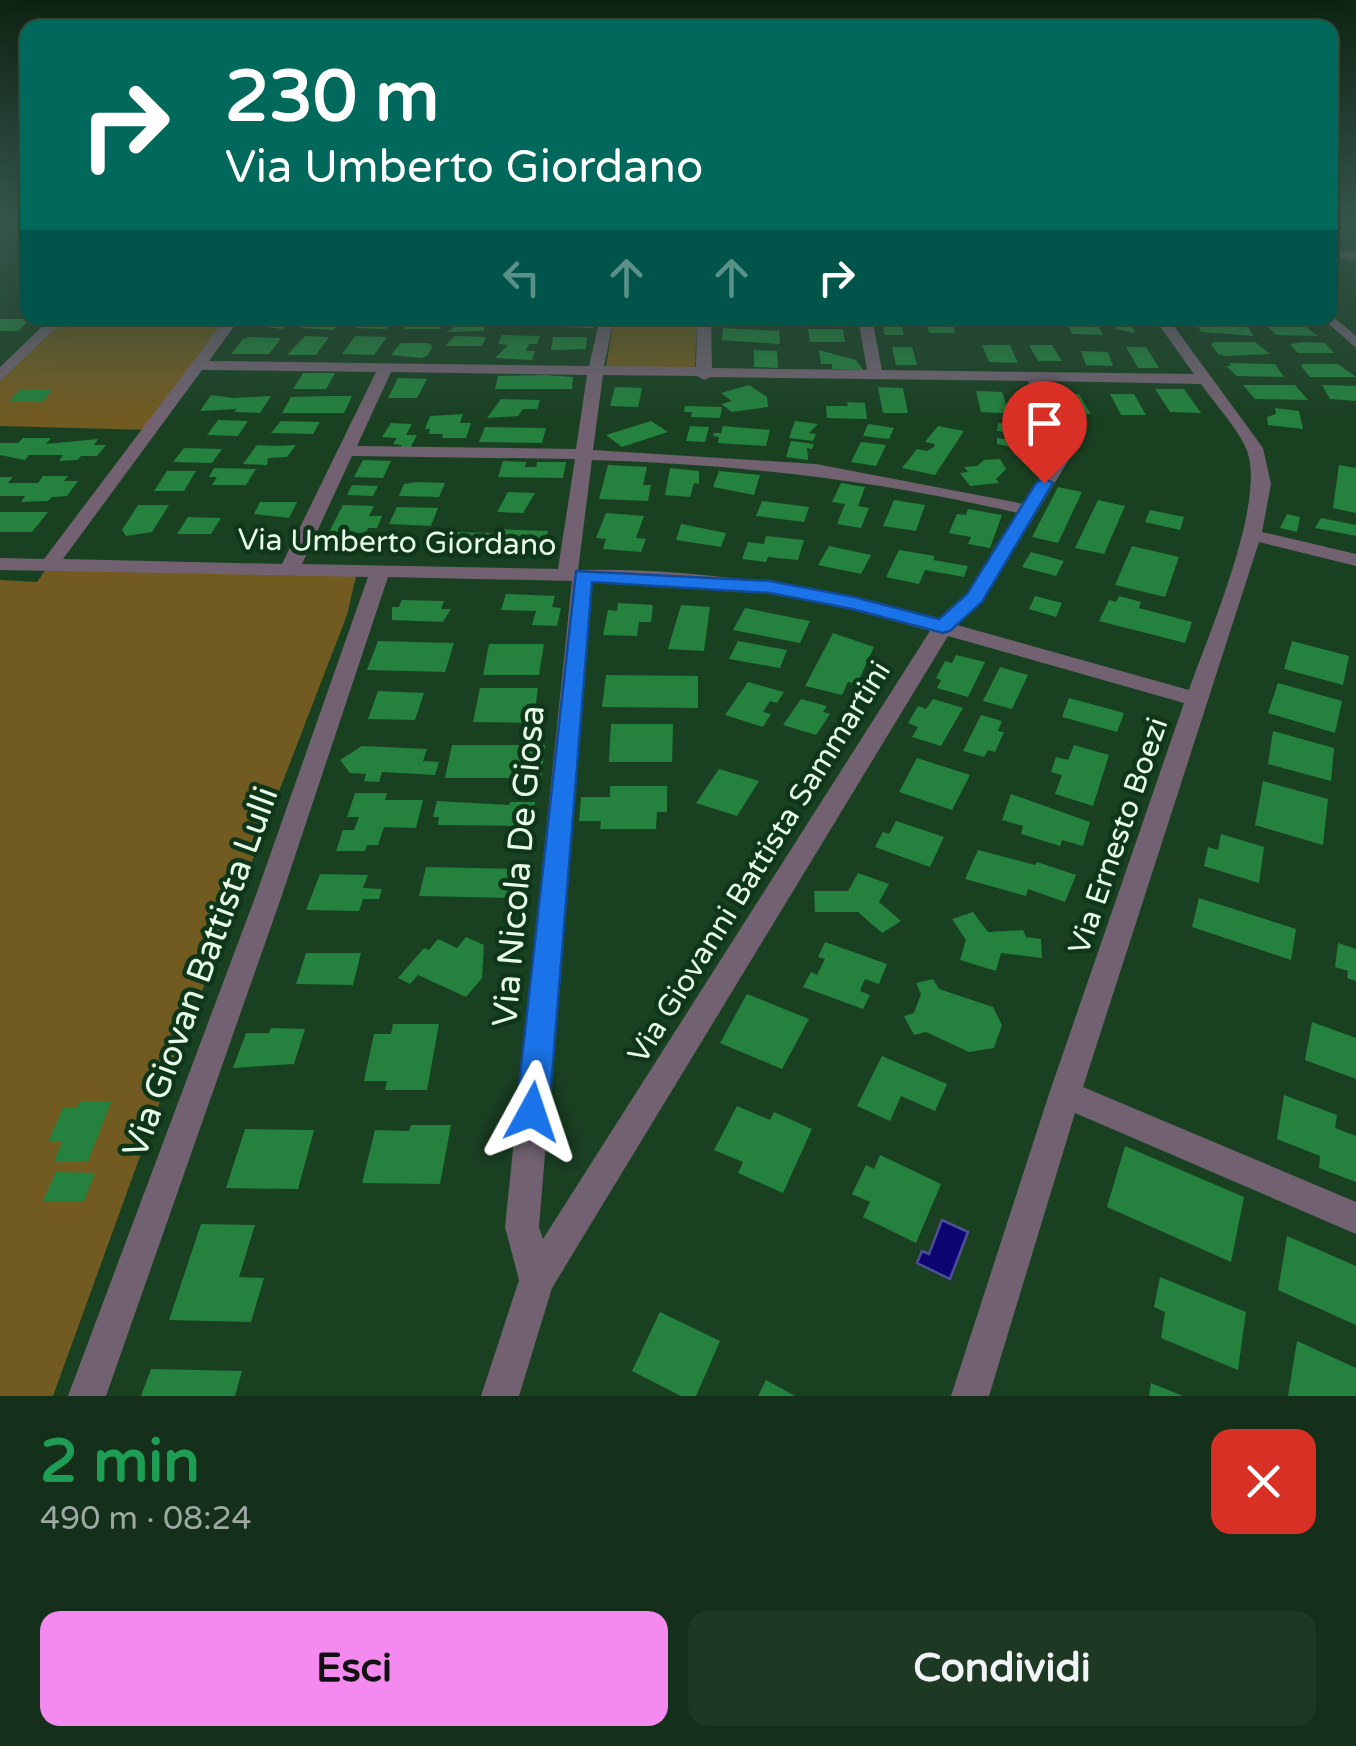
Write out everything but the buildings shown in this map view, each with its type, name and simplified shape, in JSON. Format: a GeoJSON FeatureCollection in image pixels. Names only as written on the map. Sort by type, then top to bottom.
{"type":"FeatureCollection","features":[{"type":"Feature","properties":{"kind":"street"},"geometry":{"type":"LineString","coordinates":[[0,376],[52,325]]}},
{"type":"Feature","properties":{"kind":"street"},"geometry":{"type":"LineString","coordinates":[[49,565],[228,325]]}},
{"type":"Feature","properties":{"kind":"street","name":"Via Nicola De Giosa"},"geometry":{"type":"LineString","coordinates":[[537,1280],[522,1227],[583,455],[606,325]]}},
{"type":"Feature","properties":{"kind":"street"},"geometry":{"type":"LineString","coordinates":[[704,325],[704,375]]}},
{"type":"Feature","properties":{"kind":"street"},"geometry":{"type":"LineString","coordinates":[[866,325],[876,377]]}},
{"type":"Feature","properties":{"kind":"street","name":"Via Ernesto Boezi"},"geometry":{"type":"LineString","coordinates":[[970,1396],[1065,1094],[1252,535],[1262,484],[1254,448],[1166,325]]}},
{"type":"Feature","properties":{"kind":"street"},"geometry":{"type":"LineString","coordinates":[[1337,325],[1356,344]]}},
{"type":"Feature","properties":{"kind":"street"},"geometry":{"type":"LineString","coordinates":[[199,366],[1208,380]]}},
{"type":"Feature","properties":{"kind":"street"},"geometry":{"type":"LineString","coordinates":[[289,570],[386,367]]}},
{"type":"Feature","properties":{"kind":"street","name":"Via Giovanni Battista Sammartini"},"geometry":{"type":"LineString","coordinates":[[500,1396],[537,1280],[943,626],[975,598],[1062,456],[1066,441],[1034,377]]}},
{"type":"Feature","properties":{"kind":"street"},"geometry":{"type":"LineString","coordinates":[[344,451],[690,458],[806,469],[962,494],[1027,510]]}},
{"type":"Feature","properties":{"kind":"street"},"geometry":{"type":"LineString","coordinates":[[1252,535],[1356,560]]}},
{"type":"Feature","properties":{"kind":"street","name":"Via Umberto Giordano"},"geometry":{"type":"LineString","coordinates":[[0,564],[575,575],[770,587],[943,626],[1198,700]]}},
{"type":"Feature","properties":{"kind":"street","name":"Via Giovan Battista Lulli"},"geometry":{"type":"LineString","coordinates":[[88,1396],[269,895],[380,572]]}},
{"type":"Feature","properties":{"kind":"street"},"geometry":{"type":"LineString","coordinates":[[1065,1094],[1356,1218]]}},
{"type":"Feature","properties":{"kind":"shaded area"},"geometry":{"type":"Polygon","coordinates":[[[52,325],[228,325],[151,430],[0,426],[0,376],[52,325]]]}},
{"type":"Feature","properties":{"kind":"shaded area"},"geometry":{"type":"Polygon","coordinates":[[[613,325],[697,325],[695,368],[606,367],[613,325]]]}},
{"type":"Feature","properties":{"kind":"shaded area"},"geometry":{"type":"Polygon","coordinates":[[[49,565],[357,572],[347,615],[167,1082],[53,1396],[0,1396],[0,580],[37,582],[49,565]]]}},
{"type":"Feature","properties":{"kind":"shaded area"},"geometry":{"type":"Polygon","coordinates":[[[942,1220],[968,1232],[950,1279],[917,1263],[922,1251],[929,1254],[942,1220]]]}},
{"type":"Feature","properties":{"kind":"route"},"geometry":{"type":"LineString","coordinates":[[532,1112],[583,576],[770,587],[943,626],[975,598],[1044,483]]}}]}
